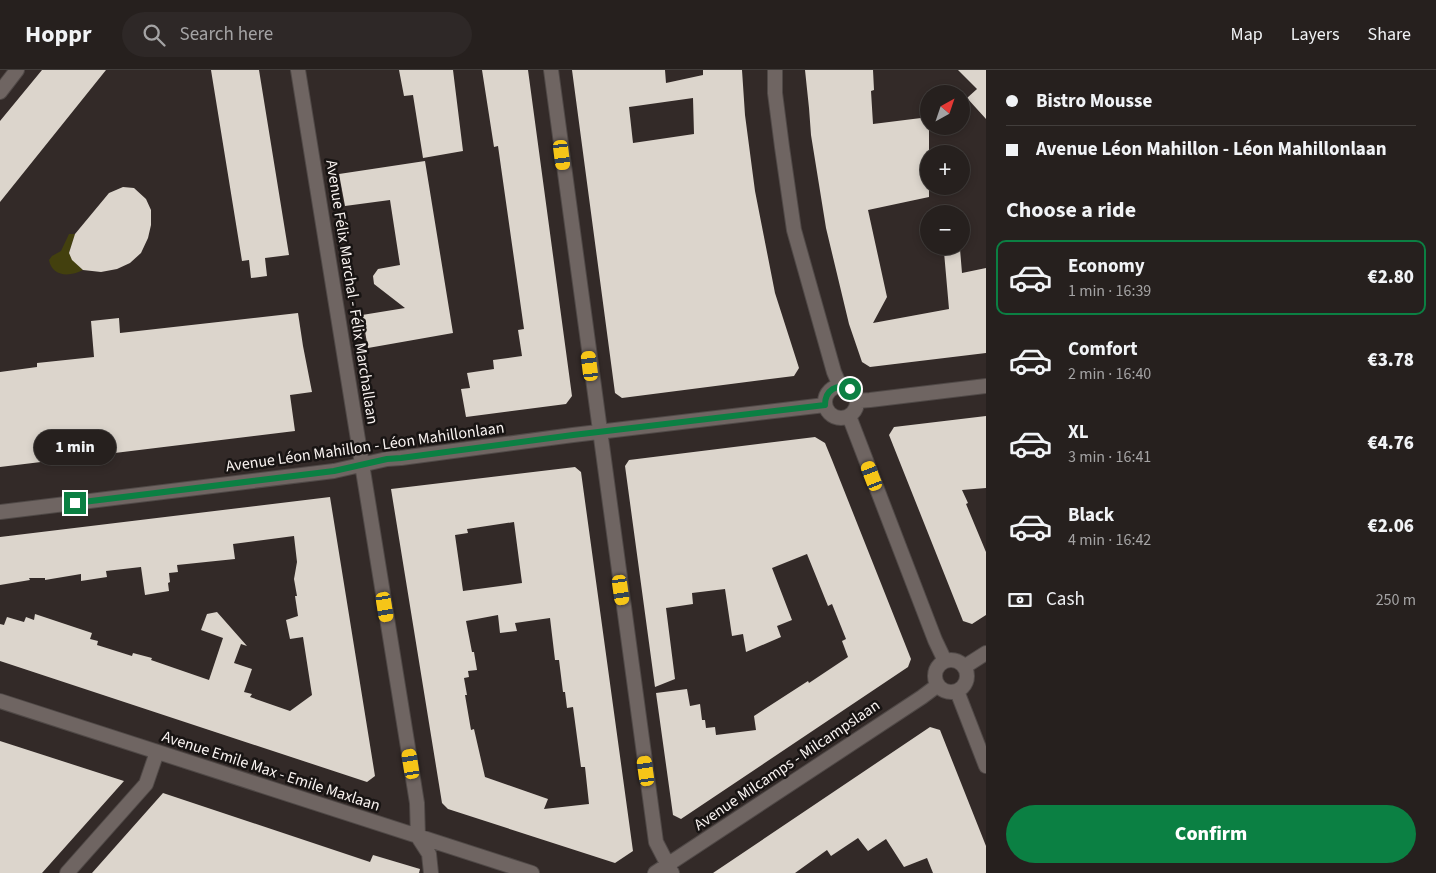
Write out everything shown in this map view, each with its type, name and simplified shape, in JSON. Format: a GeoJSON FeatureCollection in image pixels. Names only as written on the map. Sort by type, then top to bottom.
{"type":"FeatureCollection","features":[{"type":"Feature","properties":{"kind":"street"},"geometry":{"type":"LineString","coordinates":[[0,92],[17,70]]}},
{"type":"Feature","properties":{"kind":"street","name":"Avenue Félix Marchal - Félix Marchallaan"},"geometry":{"type":"LineString","coordinates":[[298,70],[417,803],[418,837],[429,854],[431,873]]}},
{"type":"Feature","properties":{"kind":"street"},"geometry":{"type":"LineString","coordinates":[[550,70],[656,842],[665,870]]}},
{"type":"Feature","properties":{"kind":"street"},"geometry":{"type":"LineString","coordinates":[[775,70],[781,138],[794,230],[834,372],[840,386]]}},
{"type":"Feature","properties":{"kind":"street"},"geometry":{"type":"LineString","coordinates":[[840,386],[850,389],[856,395],[857,401],[855,411],[850,416],[842,418],[836,417],[829,412],[825,405],[827,394],[831,389],[840,386]]}},
{"type":"Feature","properties":{"kind":"street"},"geometry":{"type":"LineString","coordinates":[[857,401],[986,386]]}},
{"type":"Feature","properties":{"kind":"street","name":"Avenue Léon Mahillon - Léon Mahillonlaan"},"geometry":{"type":"LineString","coordinates":[[0,512],[334,471],[387,459],[825,405]]}},
{"type":"Feature","properties":{"kind":"street"},"geometry":{"type":"LineString","coordinates":[[850,416],[935,640],[945,661]]}},
{"type":"Feature","properties":{"kind":"street"},"geometry":{"type":"LineString","coordinates":[[964,666],[986,653]]}},
{"type":"Feature","properties":{"kind":"street"},"geometry":{"type":"LineString","coordinates":[[951,660],[957,661],[964,666],[967,674],[966,683],[957,691],[946,691],[938,685],[935,678],[939,665],[951,660]]}},
{"type":"Feature","properties":{"kind":"street","name":"Avenue Milcamps - Milcampslaan"},"geometry":{"type":"LineString","coordinates":[[665,870],[938,685]]}},
{"type":"Feature","properties":{"kind":"street"},"geometry":{"type":"LineString","coordinates":[[957,691],[986,766]]}},
{"type":"Feature","properties":{"kind":"street","name":"Avenue Emile Max - Emile Maxlaan"},"geometry":{"type":"LineString","coordinates":[[0,701],[532,873]]}},
{"type":"Feature","properties":{"kind":"street"},"geometry":{"type":"LineString","coordinates":[[67,873],[146,784],[157,752]]}},
{"type":"Feature","properties":{"kind":"shaded area"},"geometry":{"type":"Polygon","coordinates":[[[69,234],[75,234],[69,253],[83,270],[73,274],[62,274],[54,270],[49,260],[61,251],[69,234]]]}},
{"type":"Feature","properties":{"kind":"building"},"geometry":{"type":"Polygon","coordinates":[[[42,70],[106,70],[0,202],[0,121],[42,70]]]}},
{"type":"Feature","properties":{"kind":"building"},"geometry":{"type":"Polygon","coordinates":[[[211,70],[259,70],[289,255],[265,258],[267,276],[251,278],[249,260],[242,261],[211,70]]]}},
{"type":"Feature","properties":{"kind":"building"},"geometry":{"type":"Polygon","coordinates":[[[399,70],[453,70],[463,151],[423,158],[413,95],[404,96],[399,70]]]}},
{"type":"Feature","properties":{"kind":"building"},"geometry":{"type":"Polygon","coordinates":[[[482,70],[528,70],[572,396],[566,404],[466,417],[461,389],[470,388],[467,373],[494,369],[493,360],[522,356],[518,330],[524,329],[498,146],[494,147],[482,70]]]}},
{"type":"Feature","properties":{"kind":"building"},"geometry":{"type":"Polygon","coordinates":[[[572,70],[665,70],[666,83],[703,75],[703,70],[742,70],[745,115],[755,191],[775,293],[799,368],[794,376],[622,398],[615,393],[572,70]],[[693,98],[629,107],[633,143],[694,134],[693,98]]]}},
{"type":"Feature","properties":{"kind":"building"},"geometry":{"type":"Polygon","coordinates":[[[805,70],[873,70],[874,90],[871,91],[873,124],[920,118],[920,135],[929,135],[929,145],[920,145],[920,195],[929,195],[929,197],[868,210],[887,297],[873,323],[949,309],[944,255],[960,255],[962,273],[986,268],[986,353],[870,367],[862,362],[849,324],[826,228],[811,135],[805,70]]]}},
{"type":"Feature","properties":{"kind":"building"},"geometry":{"type":"Polygon","coordinates":[[[958,70],[986,70],[986,119],[970,101],[970,95],[977,89],[958,70]]]}},
{"type":"Feature","properties":{"kind":"building"},"geometry":{"type":"Polygon","coordinates":[[[425,161],[453,333],[368,348],[362,315],[405,308],[374,284],[373,276],[378,269],[400,265],[390,200],[345,206],[339,174],[425,161]]]}},
{"type":"Feature","properties":{"kind":"building"},"geometry":{"type":"Polygon","coordinates":[[[123,187],[134,188],[146,199],[151,210],[151,225],[148,238],[141,253],[130,263],[117,269],[101,272],[83,270],[72,260],[69,253],[75,234],[109,193],[123,187]]]}},
{"type":"Feature","properties":{"kind":"building"},"geometry":{"type":"Polygon","coordinates":[[[298,313],[312,392],[290,395],[295,431],[0,467],[0,372],[37,367],[37,363],[94,357],[91,321],[119,318],[120,333],[298,313]]]}},
{"type":"Feature","properties":{"kind":"building"},"geometry":{"type":"Polygon","coordinates":[[[986,416],[986,488],[962,490],[986,552],[986,615],[972,624],[963,621],[889,435],[894,427],[986,416]]]}},
{"type":"Feature","properties":{"kind":"building"},"geometry":{"type":"Polygon","coordinates":[[[815,437],[825,443],[911,659],[908,667],[681,819],[673,815],[656,693],[687,689],[690,706],[700,704],[702,720],[705,720],[706,728],[715,727],[716,735],[756,730],[754,716],[848,657],[842,641],[846,639],[832,604],[828,606],[807,554],[772,568],[792,620],[777,626],[781,637],[746,652],[743,634],[732,636],[725,589],[692,593],[693,604],[666,608],[675,679],[655,687],[625,466],[629,460],[815,437]]]}},
{"type":"Feature","properties":{"kind":"building"},"geometry":{"type":"Polygon","coordinates":[[[575,467],[581,472],[633,851],[615,863],[448,809],[442,803],[391,489],[575,467]],[[514,522],[467,529],[468,533],[455,535],[463,591],[522,583],[514,522]],[[498,615],[466,621],[477,670],[468,671],[469,677],[464,678],[467,695],[465,695],[471,730],[474,729],[485,777],[548,799],[544,809],[589,804],[585,767],[581,767],[573,707],[567,708],[559,660],[555,660],[550,618],[515,623],[517,631],[500,633],[498,615]]]}},
{"type":"Feature","properties":{"kind":"building"},"geometry":{"type":"Polygon","coordinates":[[[330,497],[375,776],[367,782],[0,661],[0,624],[4,625],[7,617],[24,622],[26,617],[34,620],[35,614],[92,633],[90,639],[98,641],[97,645],[132,656],[133,653],[152,658],[151,660],[209,680],[223,638],[201,630],[207,614],[217,612],[247,646],[241,644],[234,663],[252,669],[244,692],[252,694],[250,697],[290,711],[312,695],[303,637],[290,639],[286,620],[298,616],[294,579],[297,562],[294,536],[233,544],[235,559],[177,565],[178,572],[169,573],[169,591],[145,595],[141,567],[106,571],[107,577],[81,581],[81,574],[45,580],[45,578],[29,578],[30,580],[0,585],[0,537],[330,497]]]}},
{"type":"Feature","properties":{"kind":"building"},"geometry":{"type":"Polygon","coordinates":[[[930,727],[940,730],[986,846],[986,873],[933,873],[927,858],[904,867],[886,839],[868,851],[858,838],[831,856],[827,850],[795,873],[713,873],[930,727]]]}},
{"type":"Feature","properties":{"kind":"building"},"geometry":{"type":"Polygon","coordinates":[[[0,741],[124,781],[42,873],[0,873],[0,741]]]}},
{"type":"Feature","properties":{"kind":"building"},"geometry":{"type":"Polygon","coordinates":[[[163,793],[370,862],[373,855],[420,869],[419,873],[92,873],[163,793]]]}},
{"type":"Feature","properties":{"kind":"route"},"geometry":{"type":"LineString","coordinates":[[75,503],[334,471],[387,459],[825,405],[826,396],[831,389],[842,386],[850,389]]}}]}
